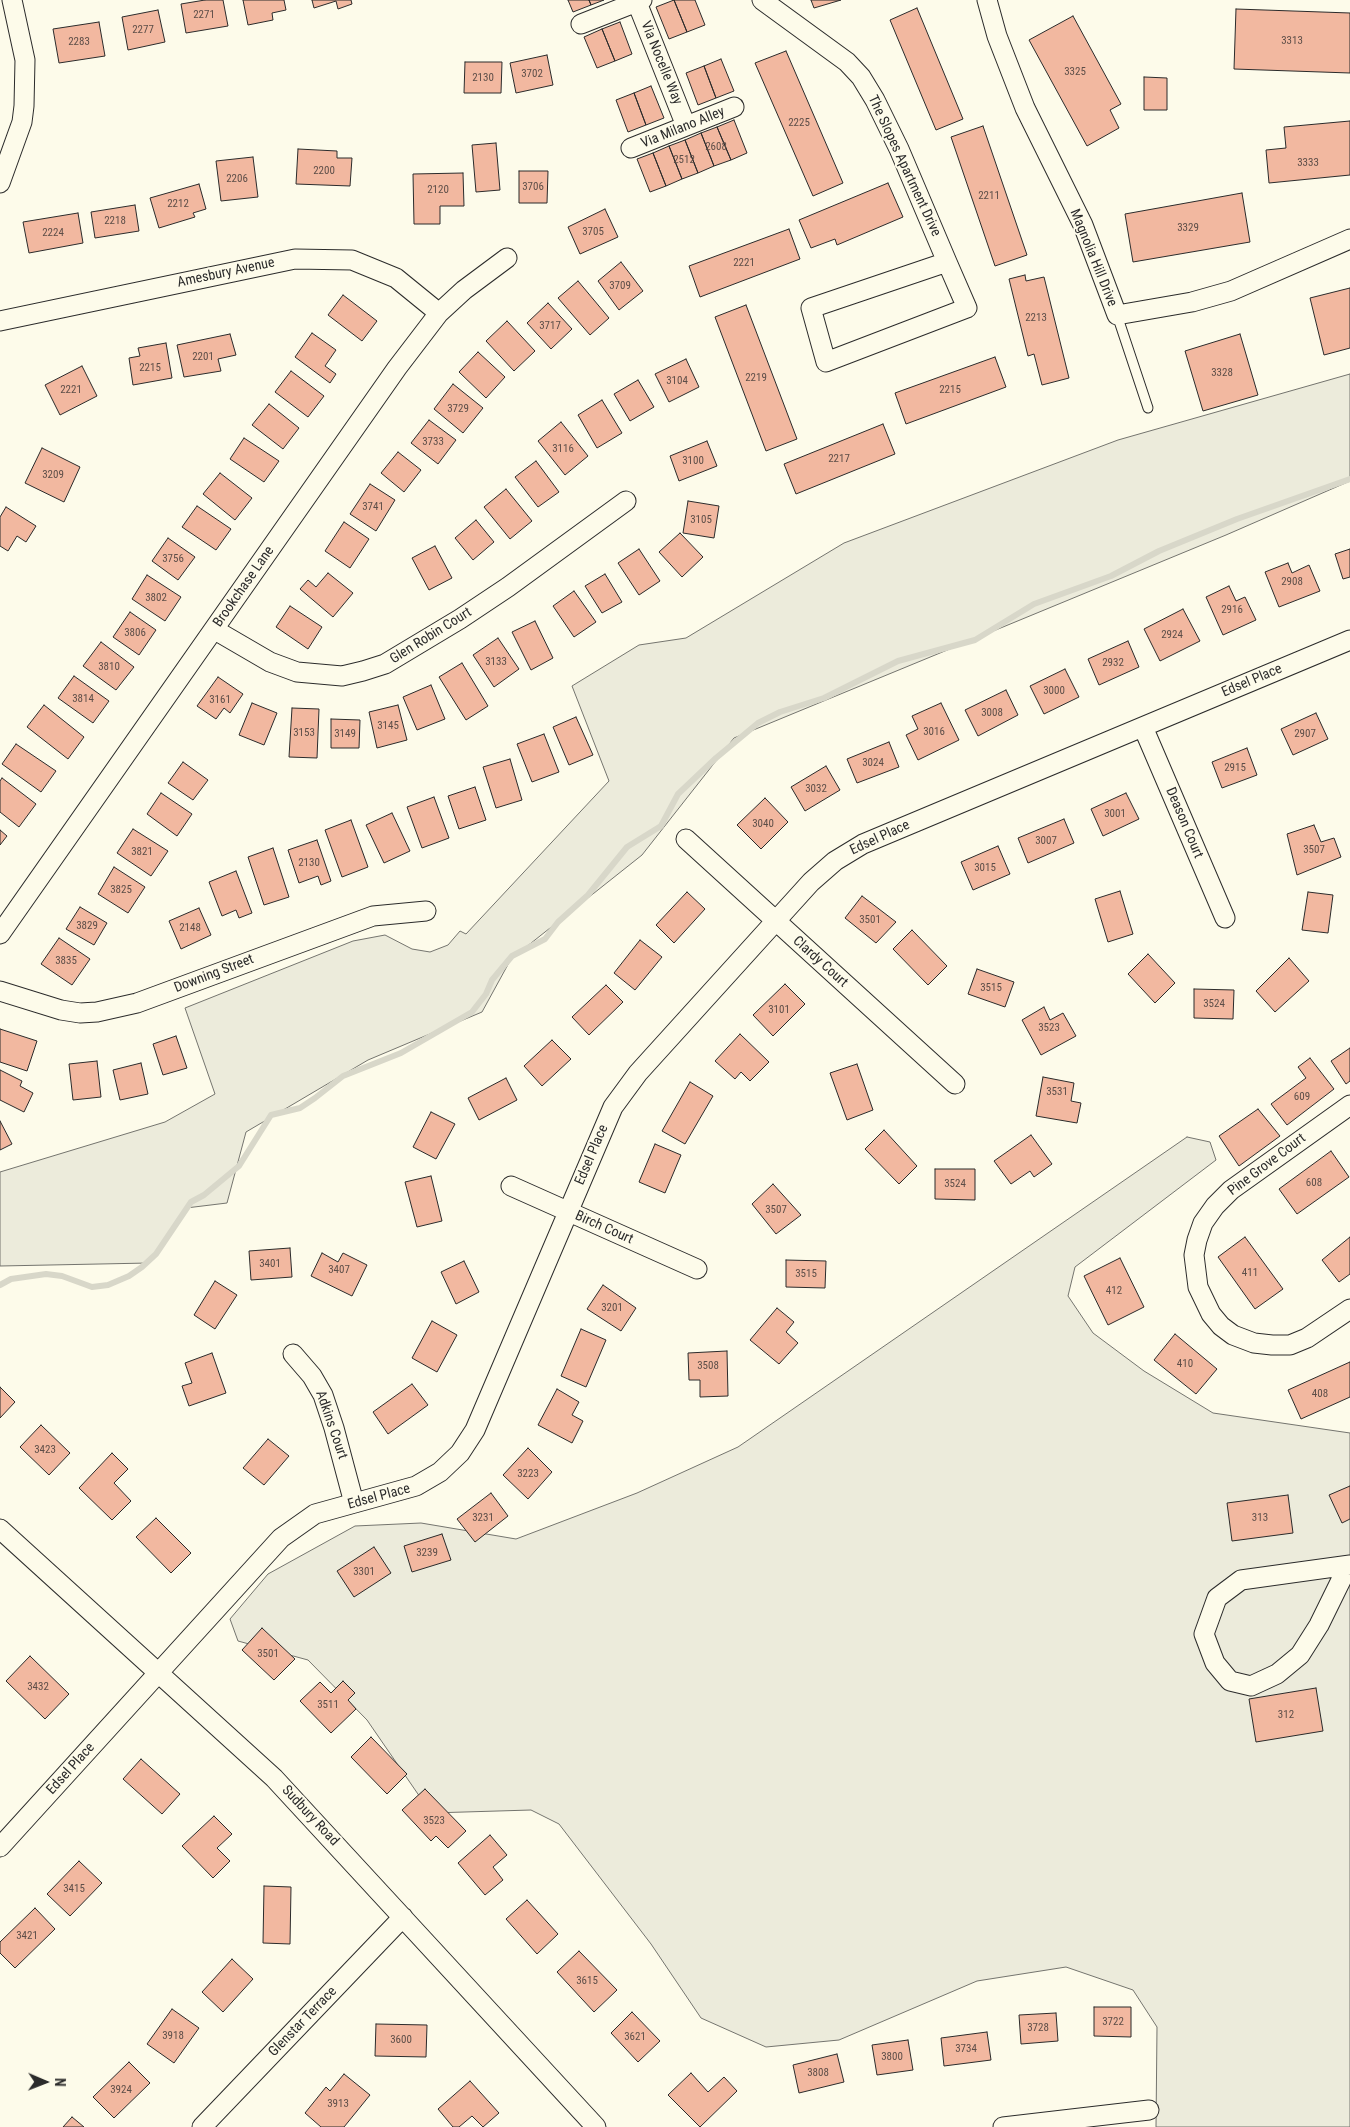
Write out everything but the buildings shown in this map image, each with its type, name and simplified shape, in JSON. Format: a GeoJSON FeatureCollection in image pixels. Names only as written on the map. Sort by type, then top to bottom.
{"type":"FeatureCollection","features":[{"type":"Feature","properties":{"kind":"street"},"geometry":{"type":"LineString","coordinates":[[0,183],[22,122],[24,106],[25,60],[12,0]]}},
{"type":"Feature","properties":{"kind":"street","name":"The Slopes Apartment Drive"},"geometry":{"type":"LineString","coordinates":[[762,0],[848,62],[861,78],[875,100],[899,149],[967,308],[826,362],[811,308],[947,262]]}},
{"type":"Feature","properties":{"kind":"street","name":"Magnolia Hill Drive"},"geometry":{"type":"LineString","coordinates":[[987,0],[997,36],[1025,108],[1083,226],[1117,316],[1192,302],[1231,290],[1350,239]]}},
{"type":"Feature","properties":{"kind":"street"},"geometry":{"type":"LineString","coordinates":[[581,24],[638,1]]}},
{"type":"Feature","properties":{"kind":"street","name":"Via Nocelle Way"},"geometry":{"type":"LineString","coordinates":[[638,1],[686,126]]}},
{"type":"Feature","properties":{"kind":"street","name":"Via Milano Alley"},"geometry":{"type":"LineString","coordinates":[[631,148],[734,107]]}},
{"type":"Feature","properties":{"kind":"street","name":"Brookchase Lane"},"geometry":{"type":"LineString","coordinates":[[0,934],[392,376],[439,313],[464,290],[507,258]]}},
{"type":"Feature","properties":{"kind":"street","name":"Amesbury Avenue"},"geometry":{"type":"LineString","coordinates":[[0,321],[295,259],[352,260],[396,278],[439,313]]}},
{"type":"Feature","properties":{"kind":"street","name":"Glen Robin Court"},"geometry":{"type":"LineString","coordinates":[[215,630],[270,662],[297,672],[342,676],[363,672],[385,664],[460,619],[508,587],[626,501]]}},
{"type":"Feature","properties":{"kind":"street","name":"Edsel Place"},"geometry":{"type":"LineString","coordinates":[[0,1847],[282,1538],[315,1514],[416,1486],[440,1472],[468,1442],[475,1430],[613,1107],[638,1073],[775,920],[835,860],[863,844],[1350,640]]}},
{"type":"Feature","properties":{"kind":"street","name":"Deason Court"},"geometry":{"type":"LineString","coordinates":[[1142,727],[1225,918]]}},
{"type":"Feature","properties":{"kind":"street","name":"Clardy Court"},"geometry":{"type":"LineString","coordinates":[[686,839],[955,1084]]}},
{"type":"Feature","properties":{"kind":"street","name":"Downing Street"},"geometry":{"type":"LineString","coordinates":[[0,991],[61,1010],[80,1013],[97,1012],[138,1003],[373,916],[426,911]]}},
{"type":"Feature","properties":{"kind":"street","name":"Pine Grove Court"},"geometry":{"type":"LineString","coordinates":[[1350,1105],[1231,1190],[1215,1206],[1203,1223],[1196,1240],[1194,1255],[1198,1287],[1211,1314],[1221,1326],[1233,1335],[1254,1343],[1290,1344],[1306,1338],[1350,1309]]}},
{"type":"Feature","properties":{"kind":"street","name":"Birch Court"},"geometry":{"type":"LineString","coordinates":[[511,1186],[697,1270]]}},
{"type":"Feature","properties":{"kind":"street","name":"Adkins Court"},"geometry":{"type":"LineString","coordinates":[[293,1354],[312,1376],[322,1394],[334,1428],[354,1503]]}},
{"type":"Feature","properties":{"kind":"street","name":"Sudbury Road"},"geometry":{"type":"LineString","coordinates":[[0,1529],[274,1778],[596,2127]]}},
{"type":"Feature","properties":{"kind":"street"},"geometry":{"type":"LineString","coordinates":[[1349,1565],[1319,1625],[1300,1655],[1277,1674],[1251,1686],[1230,1682],[1214,1663],[1204,1634],[1217,1598],[1241,1580],[1349,1565]]}},
{"type":"Feature","properties":{"kind":"street","name":"Glenstar Terrace"},"geometry":{"type":"LineString","coordinates":[[202,2127],[403,1917]]}},
{"type":"Feature","properties":{"kind":"street"},"geometry":{"type":"LineString","coordinates":[[1003,2127],[1149,2110]]}},
{"type":"Feature","properties":{"kind":"lane"},"geometry":{"type":"LineString","coordinates":[[1117,316],[1148,408]]}},
{"type":"Feature","properties":{"kind":"shaded area"},"geometry":{"type":"Polygon","coordinates":[[[1350,374],[1350,481],[1226,535],[734,738],[642,855],[511,959],[482,1012],[368,1060],[246,1132],[227,1203],[186,1208],[149,1263],[0,1266],[0,1172],[165,1122],[215,1094],[185,1008],[353,941],[385,935],[412,949],[430,952],[448,945],[460,931],[466,934],[609,781],[572,686],[639,645],[686,638],[844,543],[1118,440],[1350,374]]]}},
{"type":"Feature","properties":{"kind":"shaded area"},"geometry":{"type":"Polygon","coordinates":[[[1187,1137],[1210,1142],[1216,1160],[1075,1267],[1068,1296],[1093,1333],[1144,1371],[1213,1413],[1350,1433],[1350,2127],[1156,2127],[1157,2027],[1133,1990],[1066,1967],[977,1981],[839,2040],[766,2047],[701,2018],[651,1944],[559,1824],[531,1810],[431,1813],[367,1720],[308,1660],[238,1641],[230,1619],[268,1574],[355,1526],[421,1523],[516,1539],[637,1493],[738,1447],[1187,1137]]]}},
{"type":"Feature","properties":{"kind":"waterway"},"geometry":{"type":"LineString","coordinates":[[0,1285],[11,1279],[46,1274],[62,1276],[92,1287],[108,1285],[129,1276],[142,1267],[156,1254],[191,1202],[204,1195],[239,1166],[271,1115],[300,1108],[343,1076],[401,1053],[472,1012],[486,994],[492,980],[512,956],[545,939],[558,922],[588,895],[627,847],[661,826],[678,794],[716,758],[758,723],[780,712],[824,698],[898,661],[975,640],[1034,604],[1111,576],[1159,551],[1237,519],[1350,479]]}}]}
